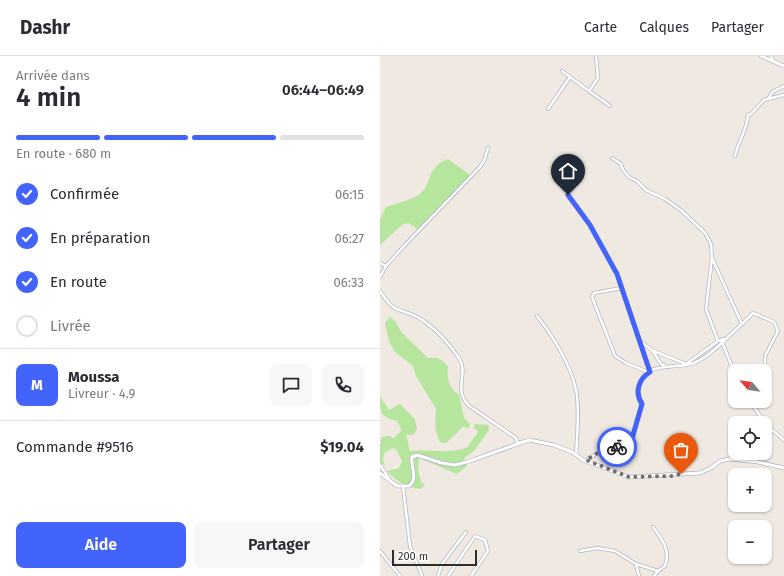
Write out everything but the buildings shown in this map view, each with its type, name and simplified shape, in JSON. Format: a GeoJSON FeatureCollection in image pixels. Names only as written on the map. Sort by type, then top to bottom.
{"type":"FeatureCollection","features":[{"type":"Feature","properties":{"kind":"street"},"geometry":{"type":"LineString","coordinates":[[589,92],[598,78],[596,56]]}},
{"type":"Feature","properties":{"kind":"street"},"geometry":{"type":"LineString","coordinates":[[761,56],[784,66]]}},
{"type":"Feature","properties":{"kind":"street"},"geometry":{"type":"LineString","coordinates":[[771,56],[773,61]]}},
{"type":"Feature","properties":{"kind":"street"},"geometry":{"type":"LineString","coordinates":[[562,71],[610,106]]}},
{"type":"Feature","properties":{"kind":"street"},"geometry":{"type":"LineString","coordinates":[[548,109],[570,77]]}},
{"type":"Feature","properties":{"kind":"street"},"geometry":{"type":"LineString","coordinates":[[769,98],[772,92],[784,86]]}},
{"type":"Feature","properties":{"kind":"street"},"geometry":{"type":"LineString","coordinates":[[735,156],[737,146],[748,124],[748,115],[751,114],[764,100],[784,95]]}},
{"type":"Feature","properties":{"kind":"street"},"geometry":{"type":"LineString","coordinates":[[380,277],[386,266],[474,174],[484,161],[488,148]]}},
{"type":"Feature","properties":{"kind":"street"},"geometry":{"type":"LineString","coordinates":[[612,158],[621,164],[628,177],[636,181],[646,190],[671,203],[705,233],[711,244],[712,258],[706,309],[730,364]]}},
{"type":"Feature","properties":{"kind":"street"},"geometry":{"type":"LineString","coordinates":[[568,195],[590,225],[617,274],[649,372]]}},
{"type":"Feature","properties":{"kind":"street"},"geometry":{"type":"LineString","coordinates":[[712,258],[742,324]]}},
{"type":"Feature","properties":{"kind":"street"},"geometry":{"type":"LineString","coordinates":[[380,263],[386,266]]}},
{"type":"Feature","properties":{"kind":"street"},"geometry":{"type":"LineString","coordinates":[[622,288],[594,293],[592,297],[616,356],[626,364],[649,372]]}},
{"type":"Feature","properties":{"kind":"street"},"geometry":{"type":"LineString","coordinates":[[380,291],[396,309],[425,321],[443,338],[460,360],[463,372],[460,388],[462,398],[468,405],[516,438],[517,443],[522,442]]}},
{"type":"Feature","properties":{"kind":"street"},"geometry":{"type":"LineString","coordinates":[[586,460],[596,454],[631,442],[642,404],[639,398],[639,384],[649,372],[665,366],[694,363],[725,339],[752,313],[774,322],[778,331],[765,356],[765,363]]}},
{"type":"Feature","properties":{"kind":"street"},"geometry":{"type":"LineString","coordinates":[[537,316],[557,345],[571,371],[577,402],[576,455]]}},
{"type":"Feature","properties":{"kind":"street"},"geometry":{"type":"LineString","coordinates":[[640,341],[652,350],[686,364]]}},
{"type":"Feature","properties":{"kind":"street"},"geometry":{"type":"LineString","coordinates":[[652,350],[661,364],[665,366]]}},
{"type":"Feature","properties":{"kind":"street"},"geometry":{"type":"LineString","coordinates":[[772,429],[784,440]]}},
{"type":"Feature","properties":{"kind":"street"},"geometry":{"type":"LineString","coordinates":[[380,473],[396,486],[409,486],[412,484],[414,469],[411,462],[412,457],[417,455],[442,463],[455,465],[529,440],[554,445],[586,460],[629,477],[700,473],[720,462],[730,459],[758,462],[784,468]]}},
{"type":"Feature","properties":{"kind":"street"},"geometry":{"type":"LineString","coordinates":[[380,465],[393,484]]}},
{"type":"Feature","properties":{"kind":"street"},"geometry":{"type":"LineString","coordinates":[[403,486],[410,546],[422,576]]}},
{"type":"Feature","properties":{"kind":"street"},"geometry":{"type":"LineString","coordinates":[[653,527],[665,544],[668,553],[665,566],[654,576]]}},
{"type":"Feature","properties":{"kind":"street"},"geometry":{"type":"LineString","coordinates":[[438,576],[442,564],[466,532]]}},
{"type":"Feature","properties":{"kind":"street"},"geometry":{"type":"LineString","coordinates":[[448,576],[475,536],[485,540],[488,551],[471,576]]}},
{"type":"Feature","properties":{"kind":"street"},"geometry":{"type":"LineString","coordinates":[[580,551],[597,548],[615,551],[636,564],[658,571]]}},
{"type":"Feature","properties":{"kind":"street"},"geometry":{"type":"LineString","coordinates":[[380,551],[400,576]]}},
{"type":"Feature","properties":{"kind":"street"},"geometry":{"type":"LineString","coordinates":[[636,564],[639,576]]}},
{"type":"Feature","properties":{"kind":"green space"},"geometry":{"type":"Polygon","coordinates":[[[448,159],[470,175],[435,214],[417,229],[409,223],[403,224],[380,245],[380,220],[386,207],[409,200],[420,194],[436,166],[448,159]]]}},
{"type":"Feature","properties":{"kind":"green space"},"geometry":{"type":"Polygon","coordinates":[[[390,317],[395,321],[402,333],[428,358],[434,357],[439,359],[448,366],[450,386],[459,394],[464,418],[470,424],[469,428],[463,427],[446,443],[440,442],[438,438],[435,426],[436,409],[416,376],[413,366],[394,351],[389,341],[385,323],[390,317]]]}},
{"type":"Feature","properties":{"kind":"green space"},"geometry":{"type":"Polygon","coordinates":[[[380,396],[389,410],[400,404],[415,419],[417,429],[413,435],[406,435],[410,451],[453,451],[468,447],[478,431],[474,428],[474,424],[488,425],[489,430],[475,450],[464,458],[467,466],[457,474],[419,458],[418,470],[421,482],[425,485],[420,489],[410,487],[398,481],[387,471],[399,468],[402,461],[396,449],[393,448],[384,453],[383,460],[385,465],[380,463],[380,443],[382,437],[388,436],[394,438],[402,430],[397,421],[387,418],[382,413],[380,407],[380,396]]]}},
{"type":"Feature","properties":{"kind":"way so far"},"geometry":{"type":"LineString","coordinates":[[617,447],[596,454],[586,460],[629,477],[671,476],[681,474]]}},
{"type":"Feature","properties":{"kind":"route"},"geometry":{"type":"LineString","coordinates":[[568,195],[590,225],[617,274],[650,372],[645,375],[639,384],[639,398],[642,404],[631,442],[617,447]]}}]}
